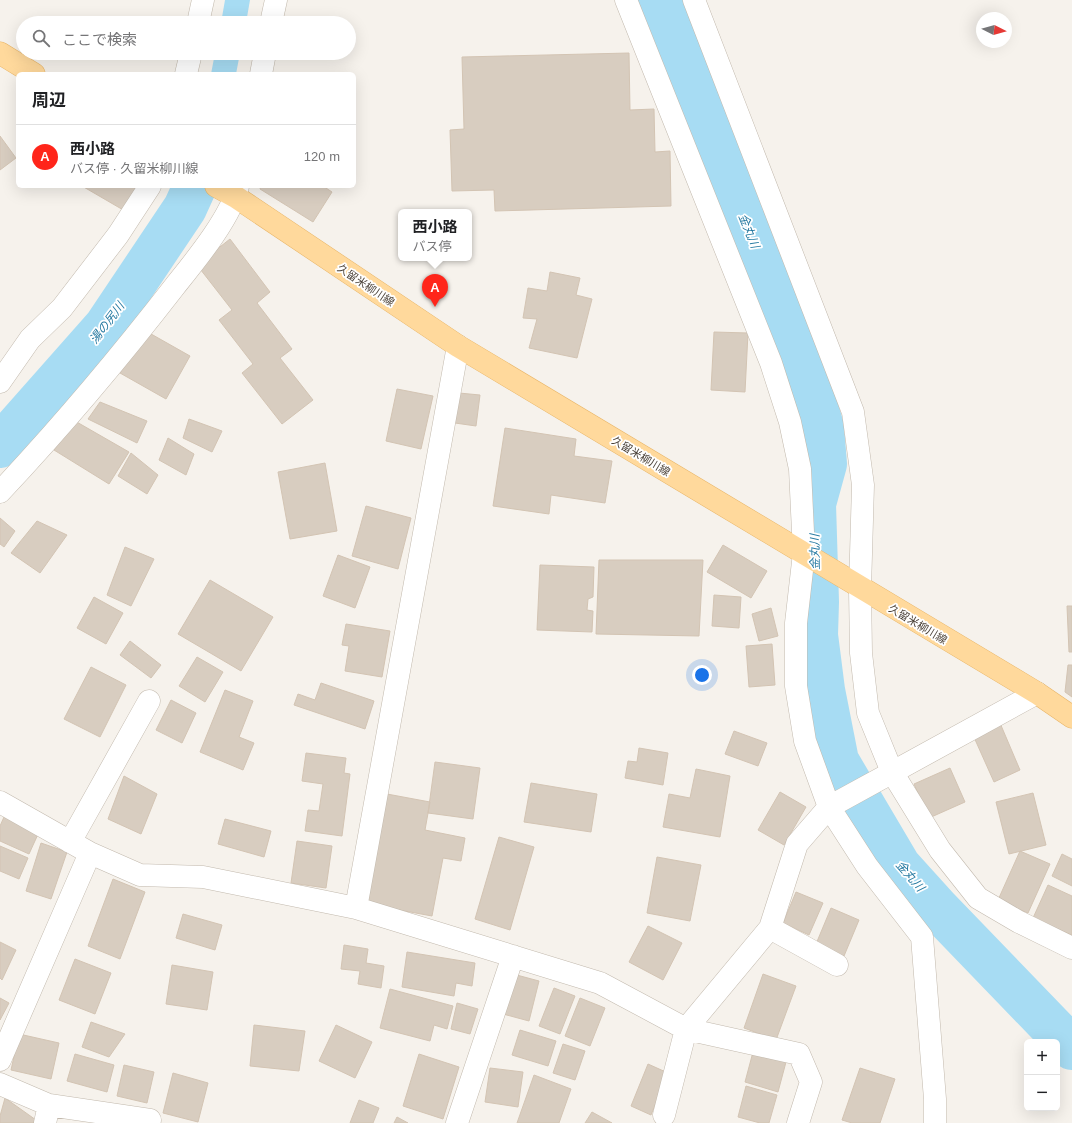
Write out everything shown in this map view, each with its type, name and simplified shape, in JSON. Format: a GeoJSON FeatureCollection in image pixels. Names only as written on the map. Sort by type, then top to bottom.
{"type":"FeatureCollection","features":[{"type":"Feature","properties":{"kind":"main road"},"geometry":{"type":"LineString","coordinates":[[0,53],[31,72]]}},
{"type":"Feature","properties":{"kind":"main road","name":"久留米柳川線"},"geometry":{"type":"LineString","coordinates":[[230,191],[458,346],[981,661],[1037,693],[1072,717]]}},
{"type":"Feature","properties":{"kind":"street"},"geometry":{"type":"LineString","coordinates":[[200,16],[203,0]]}},
{"type":"Feature","properties":{"kind":"street"},"geometry":{"type":"LineString","coordinates":[[273,16],[276,0]]}},
{"type":"Feature","properties":{"kind":"street"},"geometry":{"type":"LineString","coordinates":[[626,0],[771,363],[786,407],[800,469],[804,553],[796,623],[796,686],[805,740],[828,807],[868,866],[922,937],[935,1099],[935,1123]]}},
{"type":"Feature","properties":{"kind":"street"},"geometry":{"type":"LineString","coordinates":[[694,0],[852,412],[863,485],[863,590],[861,653],[868,713],[892,772],[940,850],[978,898],[1019,922],[1072,948]]}},
{"type":"Feature","properties":{"kind":"street"},"geometry":{"type":"LineString","coordinates":[[186,72],[189,60]]}},
{"type":"Feature","properties":{"kind":"street"},"geometry":{"type":"LineString","coordinates":[[261,72],[264,60]]}},
{"type":"Feature","properties":{"kind":"street"},"geometry":{"type":"LineString","coordinates":[[0,382],[30,340],[62,308],[118,235],[149,188]]}},
{"type":"Feature","properties":{"kind":"street"},"geometry":{"type":"LineString","coordinates":[[0,492],[45,444],[126,350],[204,249],[230,191]]}},
{"type":"Feature","properties":{"kind":"street"},"geometry":{"type":"LineString","coordinates":[[356,908],[458,346]]}},
{"type":"Feature","properties":{"kind":"street"},"geometry":{"type":"LineString","coordinates":[[664,1115],[686,1029],[770,928],[797,844],[828,807],[1037,693]]}},
{"type":"Feature","properties":{"kind":"street"},"geometry":{"type":"LineString","coordinates":[[70,842],[149,701]]}},
{"type":"Feature","properties":{"kind":"street"},"geometry":{"type":"LineString","coordinates":[[0,802],[90,853],[140,875],[203,877],[356,908],[600,983],[686,1029],[799,1054],[811,1082],[799,1123]]}},
{"type":"Feature","properties":{"kind":"street"},"geometry":{"type":"LineString","coordinates":[[0,1060],[90,853]]}},
{"type":"Feature","properties":{"kind":"street"},"geometry":{"type":"LineString","coordinates":[[770,928],[837,965]]}},
{"type":"Feature","properties":{"kind":"street"},"geometry":{"type":"LineString","coordinates":[[457,1123],[513,956]]}},
{"type":"Feature","properties":{"kind":"street"},"geometry":{"type":"LineString","coordinates":[[0,1084],[47,1114],[150,1120]]}},
{"type":"Feature","properties":{"kind":"water"},"geometry":{"type":"Polygon","coordinates":[[[225,0],[250,0],[247,16],[222,16],[225,0]]]}},
{"type":"Feature","properties":{"kind":"water"},"geometry":{"type":"Polygon","coordinates":[[[214,60],[239,60],[236,72],[211,72],[214,60]]]}},
{"type":"Feature","properties":{"kind":"building"},"geometry":{"type":"Polygon","coordinates":[[[629,53],[630,110],[654,109],[655,152],[670,151],[671,206],[495,211],[494,190],[452,191],[450,130],[464,129],[462,57],[629,53]]]}},
{"type":"Feature","properties":{"kind":"building"},"geometry":{"type":"Polygon","coordinates":[[[0,136],[16,158],[0,170],[0,136]]]}},
{"type":"Feature","properties":{"kind":"building"},"geometry":{"type":"Polygon","coordinates":[[[85,188],[138,188],[125,211],[85,188]]]}},
{"type":"Feature","properties":{"kind":"building"},"geometry":{"type":"Polygon","coordinates":[[[326,188],[332,192],[313,222],[260,189],[326,188]]]}},
{"type":"Feature","properties":{"kind":"building"},"geometry":{"type":"Polygon","coordinates":[[[230,239],[270,292],[257,303],[292,349],[280,358],[313,400],[282,424],[242,373],[253,364],[219,320],[232,310],[197,265],[230,239]]]}},
{"type":"Feature","properties":{"kind":"building"},"geometry":{"type":"Polygon","coordinates":[[[550,272],[580,278],[576,295],[592,299],[577,358],[529,348],[537,319],[523,318],[528,288],[547,291],[550,272]]]}},
{"type":"Feature","properties":{"kind":"building"},"geometry":{"type":"Polygon","coordinates":[[[144,330],[190,356],[166,399],[120,373],[144,330]]]}},
{"type":"Feature","properties":{"kind":"building"},"geometry":{"type":"Polygon","coordinates":[[[714,332],[748,333],[745,392],[711,390],[714,332]]]}},
{"type":"Feature","properties":{"kind":"building"},"geometry":{"type":"Polygon","coordinates":[[[397,389],[433,396],[421,449],[386,441],[397,389]]]}},
{"type":"Feature","properties":{"kind":"building"},"geometry":{"type":"Polygon","coordinates":[[[459,393],[480,395],[476,426],[455,423],[459,393]]]}},
{"type":"Feature","properties":{"kind":"building"},"geometry":{"type":"Polygon","coordinates":[[[100,402],[147,421],[137,443],[88,419],[100,402]]]}},
{"type":"Feature","properties":{"kind":"building"},"geometry":{"type":"Polygon","coordinates":[[[189,419],[222,431],[212,452],[183,438],[189,419]]]}},
{"type":"Feature","properties":{"kind":"building"},"geometry":{"type":"Polygon","coordinates":[[[75,421],[129,452],[109,484],[54,450],[75,421]]]}},
{"type":"Feature","properties":{"kind":"building"},"geometry":{"type":"Polygon","coordinates":[[[505,428],[576,439],[574,456],[612,461],[605,503],[551,495],[549,514],[493,506],[505,428]]]}},
{"type":"Feature","properties":{"kind":"building"},"geometry":{"type":"Polygon","coordinates":[[[168,438],[194,454],[186,475],[159,460],[168,438]]]}},
{"type":"Feature","properties":{"kind":"building"},"geometry":{"type":"Polygon","coordinates":[[[131,453],[158,475],[147,494],[118,476],[131,453]]]}},
{"type":"Feature","properties":{"kind":"building"},"geometry":{"type":"Polygon","coordinates":[[[325,463],[337,531],[290,539],[278,472],[325,463]]]}},
{"type":"Feature","properties":{"kind":"building"},"geometry":{"type":"Polygon","coordinates":[[[366,506],[411,518],[398,569],[352,556],[366,506]]]}},
{"type":"Feature","properties":{"kind":"building"},"geometry":{"type":"Polygon","coordinates":[[[0,518],[15,531],[4,547],[0,544],[0,518]]]}},
{"type":"Feature","properties":{"kind":"building"},"geometry":{"type":"Polygon","coordinates":[[[37,521],[67,535],[40,573],[11,553],[37,521]]]}},
{"type":"Feature","properties":{"kind":"building"},"geometry":{"type":"Polygon","coordinates":[[[723,545],[767,571],[751,598],[707,572],[723,545]]]}},
{"type":"Feature","properties":{"kind":"building"},"geometry":{"type":"Polygon","coordinates":[[[125,547],[154,559],[131,606],[107,595],[125,547]]]}},
{"type":"Feature","properties":{"kind":"building"},"geometry":{"type":"Polygon","coordinates":[[[338,555],[370,567],[355,608],[323,596],[338,555]]]}},
{"type":"Feature","properties":{"kind":"building"},"geometry":{"type":"Polygon","coordinates":[[[599,560],[703,560],[699,636],[596,634],[599,560]]]}},
{"type":"Feature","properties":{"kind":"building"},"geometry":{"type":"Polygon","coordinates":[[[540,565],[594,567],[593,597],[588,599],[587,610],[593,611],[592,632],[537,630],[540,565]]]}},
{"type":"Feature","properties":{"kind":"building"},"geometry":{"type":"Polygon","coordinates":[[[210,580],[273,617],[241,671],[178,634],[210,580]]]}},
{"type":"Feature","properties":{"kind":"building"},"geometry":{"type":"Polygon","coordinates":[[[714,595],[741,597],[739,628],[712,626],[714,595]]]}},
{"type":"Feature","properties":{"kind":"building"},"geometry":{"type":"Polygon","coordinates":[[[94,597],[123,613],[106,644],[77,628],[94,597]]]}},
{"type":"Feature","properties":{"kind":"building"},"geometry":{"type":"Polygon","coordinates":[[[1067,606],[1072,606],[1072,652],[1069,652],[1067,606]]]}},
{"type":"Feature","properties":{"kind":"building"},"geometry":{"type":"Polygon","coordinates":[[[771,608],[778,636],[759,641],[752,614],[771,608]]]}},
{"type":"Feature","properties":{"kind":"building"},"geometry":{"type":"Polygon","coordinates":[[[346,624],[390,631],[382,677],[345,671],[349,646],[342,645],[346,624]]]}},
{"type":"Feature","properties":{"kind":"building"},"geometry":{"type":"Polygon","coordinates":[[[130,641],[161,665],[151,678],[120,655],[130,641]]]}},
{"type":"Feature","properties":{"kind":"building"},"geometry":{"type":"Polygon","coordinates":[[[772,644],[775,685],[749,687],[746,646],[772,644]]]}},
{"type":"Feature","properties":{"kind":"building"},"geometry":{"type":"Polygon","coordinates":[[[197,657],[223,672],[205,702],[179,686],[197,657]]]}},
{"type":"Feature","properties":{"kind":"building"},"geometry":{"type":"Polygon","coordinates":[[[1068,665],[1072,665],[1072,697],[1065,692],[1068,665]]]}},
{"type":"Feature","properties":{"kind":"building"},"geometry":{"type":"Polygon","coordinates":[[[91,667],[126,685],[100,737],[64,719],[91,667]]]}},
{"type":"Feature","properties":{"kind":"building"},"geometry":{"type":"Polygon","coordinates":[[[321,683],[374,701],[365,729],[294,705],[298,694],[315,700],[321,683]]]}},
{"type":"Feature","properties":{"kind":"building"},"geometry":{"type":"Polygon","coordinates":[[[225,690],[253,701],[239,737],[254,743],[243,770],[200,752],[225,690]]]}},
{"type":"Feature","properties":{"kind":"building"},"geometry":{"type":"Polygon","coordinates":[[[171,700],[196,713],[182,743],[156,730],[171,700]]]}},
{"type":"Feature","properties":{"kind":"building"},"geometry":{"type":"Polygon","coordinates":[[[1000,723],[1020,770],[994,782],[973,735],[1000,723]]]}},
{"type":"Feature","properties":{"kind":"building"},"geometry":{"type":"Polygon","coordinates":[[[734,731],[767,743],[758,766],[725,754],[734,731]]]}},
{"type":"Feature","properties":{"kind":"building"},"geometry":{"type":"Polygon","coordinates":[[[639,748],[668,753],[663,785],[625,778],[628,761],[637,762],[639,748]]]}},
{"type":"Feature","properties":{"kind":"building"},"geometry":{"type":"Polygon","coordinates":[[[306,753],[346,758],[344,773],[350,774],[342,836],[305,831],[308,810],[319,811],[323,784],[302,781],[306,753]]]}},
{"type":"Feature","properties":{"kind":"building"},"geometry":{"type":"Polygon","coordinates":[[[435,762],[480,768],[473,819],[428,813],[435,762]]]}},
{"type":"Feature","properties":{"kind":"building"},"geometry":{"type":"Polygon","coordinates":[[[950,768],[965,802],[929,818],[914,784],[950,768]]]}},
{"type":"Feature","properties":{"kind":"building"},"geometry":{"type":"Polygon","coordinates":[[[696,769],[730,776],[720,837],[663,827],[669,794],[690,798],[696,769]]]}},
{"type":"Feature","properties":{"kind":"building"},"geometry":{"type":"Polygon","coordinates":[[[124,776],[157,794],[141,834],[108,819],[124,776]]]}},
{"type":"Feature","properties":{"kind":"building"},"geometry":{"type":"Polygon","coordinates":[[[531,783],[597,794],[591,832],[524,822],[531,783]]]}},
{"type":"Feature","properties":{"kind":"building"},"geometry":{"type":"Polygon","coordinates":[[[780,792],[806,807],[784,845],[758,830],[780,792]]]}},
{"type":"Feature","properties":{"kind":"building"},"geometry":{"type":"Polygon","coordinates":[[[1033,793],[1046,845],[1009,854],[996,802],[1033,793]]]}},
{"type":"Feature","properties":{"kind":"building"},"geometry":{"type":"Polygon","coordinates":[[[387,794],[430,802],[425,830],[465,838],[461,861],[443,858],[432,916],[367,904],[387,794]]]}},
{"type":"Feature","properties":{"kind":"building"},"geometry":{"type":"Polygon","coordinates":[[[4,817],[39,832],[29,854],[0,841],[0,826],[4,817]]]}},
{"type":"Feature","properties":{"kind":"building"},"geometry":{"type":"Polygon","coordinates":[[[225,819],[271,831],[264,857],[218,844],[225,819]]]}},
{"type":"Feature","properties":{"kind":"building"},"geometry":{"type":"Polygon","coordinates":[[[499,837],[534,847],[510,930],[475,919],[499,837]]]}},
{"type":"Feature","properties":{"kind":"building"},"geometry":{"type":"Polygon","coordinates":[[[297,841],[332,846],[326,888],[291,883],[297,841]]]}},
{"type":"Feature","properties":{"kind":"building"},"geometry":{"type":"Polygon","coordinates":[[[41,843],[67,852],[51,899],[26,891],[41,843]]]}},
{"type":"Feature","properties":{"kind":"building"},"geometry":{"type":"Polygon","coordinates":[[[0,846],[28,858],[19,879],[0,871],[0,846]]]}},
{"type":"Feature","properties":{"kind":"building"},"geometry":{"type":"Polygon","coordinates":[[[1020,851],[1050,864],[1028,913],[998,900],[1020,851]]]}},
{"type":"Feature","properties":{"kind":"building"},"geometry":{"type":"Polygon","coordinates":[[[1062,854],[1072,859],[1072,886],[1052,876],[1062,854]]]}},
{"type":"Feature","properties":{"kind":"building"},"geometry":{"type":"Polygon","coordinates":[[[657,857],[701,865],[690,921],[647,913],[657,857]]]}},
{"type":"Feature","properties":{"kind":"building"},"geometry":{"type":"Polygon","coordinates":[[[113,879],[145,892],[120,959],[88,946],[113,879]]]}},
{"type":"Feature","properties":{"kind":"building"},"geometry":{"type":"Polygon","coordinates":[[[1048,885],[1072,896],[1072,935],[1033,918],[1048,885]]]}},
{"type":"Feature","properties":{"kind":"building"},"geometry":{"type":"Polygon","coordinates":[[[796,892],[823,903],[809,935],[783,923],[796,892]]]}},
{"type":"Feature","properties":{"kind":"building"},"geometry":{"type":"Polygon","coordinates":[[[831,908],[859,920],[844,956],[816,944],[831,908]]]}},
{"type":"Feature","properties":{"kind":"building"},"geometry":{"type":"Polygon","coordinates":[[[183,914],[222,925],[215,950],[176,938],[183,914]]]}},
{"type":"Feature","properties":{"kind":"building"},"geometry":{"type":"Polygon","coordinates":[[[648,926],[682,943],[663,980],[629,962],[648,926]]]}},
{"type":"Feature","properties":{"kind":"building"},"geometry":{"type":"Polygon","coordinates":[[[0,942],[16,950],[2,980],[0,978],[0,942]]]}},
{"type":"Feature","properties":{"kind":"building"},"geometry":{"type":"Polygon","coordinates":[[[344,945],[368,949],[366,963],[384,966],[381,988],[358,984],[360,971],[341,969],[344,945]]]}},
{"type":"Feature","properties":{"kind":"building"},"geometry":{"type":"Polygon","coordinates":[[[407,952],[475,963],[472,986],[456,983],[454,996],[402,987],[407,952]]]}},
{"type":"Feature","properties":{"kind":"building"},"geometry":{"type":"Polygon","coordinates":[[[75,959],[111,973],[95,1014],[59,1000],[75,959]]]}},
{"type":"Feature","properties":{"kind":"building"},"geometry":{"type":"Polygon","coordinates":[[[172,965],[213,972],[207,1010],[166,1004],[172,965]]]}},
{"type":"Feature","properties":{"kind":"building"},"geometry":{"type":"Polygon","coordinates":[[[513,974],[539,981],[529,1021],[503,1014],[513,974]]]}},
{"type":"Feature","properties":{"kind":"building"},"geometry":{"type":"Polygon","coordinates":[[[763,974],[796,986],[776,1040],[744,1028],[763,974]]]}},
{"type":"Feature","properties":{"kind":"building"},"geometry":{"type":"Polygon","coordinates":[[[554,988],[575,996],[560,1034],[539,1026],[554,988]]]}},
{"type":"Feature","properties":{"kind":"building"},"geometry":{"type":"Polygon","coordinates":[[[390,989],[453,1006],[447,1029],[434,1025],[430,1041],[380,1028],[390,989]]]}},
{"type":"Feature","properties":{"kind":"building"},"geometry":{"type":"Polygon","coordinates":[[[0,998],[9,1003],[0,1020],[0,998]]]}},
{"type":"Feature","properties":{"kind":"building"},"geometry":{"type":"Polygon","coordinates":[[[580,998],[605,1008],[590,1046],[565,1036],[580,998]]]}},
{"type":"Feature","properties":{"kind":"building"},"geometry":{"type":"Polygon","coordinates":[[[457,1003],[478,1009],[470,1034],[451,1029],[457,1003]]]}},
{"type":"Feature","properties":{"kind":"building"},"geometry":{"type":"Polygon","coordinates":[[[91,1022],[125,1034],[109,1057],[82,1047],[91,1022]]]}},
{"type":"Feature","properties":{"kind":"building"},"geometry":{"type":"Polygon","coordinates":[[[254,1025],[305,1031],[299,1071],[250,1066],[254,1025]]]}},
{"type":"Feature","properties":{"kind":"building"},"geometry":{"type":"Polygon","coordinates":[[[336,1025],[372,1042],[355,1078],[319,1061],[336,1025]]]}},
{"type":"Feature","properties":{"kind":"building"},"geometry":{"type":"Polygon","coordinates":[[[520,1030],[556,1041],[548,1066],[512,1055],[520,1030]]]}},
{"type":"Feature","properties":{"kind":"building"},"geometry":{"type":"Polygon","coordinates":[[[19,1034],[59,1043],[51,1079],[11,1070],[19,1034]]]}},
{"type":"Feature","properties":{"kind":"building"},"geometry":{"type":"Polygon","coordinates":[[[563,1044],[585,1051],[575,1080],[553,1073],[563,1044]]]}},
{"type":"Feature","properties":{"kind":"building"},"geometry":{"type":"Polygon","coordinates":[[[753,1052],[786,1062],[778,1092],[745,1082],[753,1052]]]}},
{"type":"Feature","properties":{"kind":"building"},"geometry":{"type":"Polygon","coordinates":[[[75,1054],[114,1065],[107,1092],[67,1081],[75,1054]]]}},
{"type":"Feature","properties":{"kind":"building"},"geometry":{"type":"Polygon","coordinates":[[[419,1054],[459,1067],[443,1119],[403,1106],[419,1054]]]}},
{"type":"Feature","properties":{"kind":"building"},"geometry":{"type":"Polygon","coordinates":[[[648,1064],[668,1073],[651,1115],[631,1106],[648,1064]]]}},
{"type":"Feature","properties":{"kind":"building"},"geometry":{"type":"Polygon","coordinates":[[[124,1065],[154,1072],[147,1103],[117,1096],[124,1065]]]}},
{"type":"Feature","properties":{"kind":"building"},"geometry":{"type":"Polygon","coordinates":[[[490,1068],[523,1072],[518,1107],[485,1102],[490,1068]]]}},
{"type":"Feature","properties":{"kind":"building"},"geometry":{"type":"Polygon","coordinates":[[[860,1068],[895,1079],[880,1123],[852,1123],[842,1120],[860,1068]]]}},
{"type":"Feature","properties":{"kind":"building"},"geometry":{"type":"Polygon","coordinates":[[[173,1073],[208,1083],[198,1122],[163,1113],[173,1073]]]}},
{"type":"Feature","properties":{"kind":"building"},"geometry":{"type":"Polygon","coordinates":[[[534,1075],[571,1089],[559,1123],[517,1123],[534,1075]]]}},
{"type":"Feature","properties":{"kind":"building"},"geometry":{"type":"Polygon","coordinates":[[[746,1086],[777,1095],[769,1123],[760,1123],[738,1117],[746,1086]]]}},
{"type":"Feature","properties":{"kind":"building"},"geometry":{"type":"Polygon","coordinates":[[[5,1098],[36,1120],[35,1123],[0,1123],[0,1116],[5,1098]]]}},
{"type":"Feature","properties":{"kind":"building"},"geometry":{"type":"Polygon","coordinates":[[[359,1100],[379,1108],[373,1123],[350,1123],[359,1100]]]}},
{"type":"Feature","properties":{"kind":"building"},"geometry":{"type":"Polygon","coordinates":[[[592,1112],[612,1123],[585,1123],[592,1112]]]}},
{"type":"Feature","properties":{"kind":"building"},"geometry":{"type":"Polygon","coordinates":[[[397,1117],[408,1123],[394,1123],[397,1117]]]}},
{"type":"Feature","properties":{"kind":"waterway","name":"金丸川"},"geometry":{"type":"LineString","coordinates":[[659,0],[753,242],[801,355],[822,427],[825,464],[814,504],[817,602],[816,635],[823,690],[837,761],[899,866],[937,908],[1072,1048]]}},
{"type":"Feature","properties":{"kind":"waterway","name":"湯の尻川"},"geometry":{"type":"LineString","coordinates":[[0,446],[106,326],[185,208],[194,188]]}},
{"type":"Feature","properties":{"kind":"place","name":"西小路"},"geometry":{"type":"Point","coordinates":[435,307]}}]}
